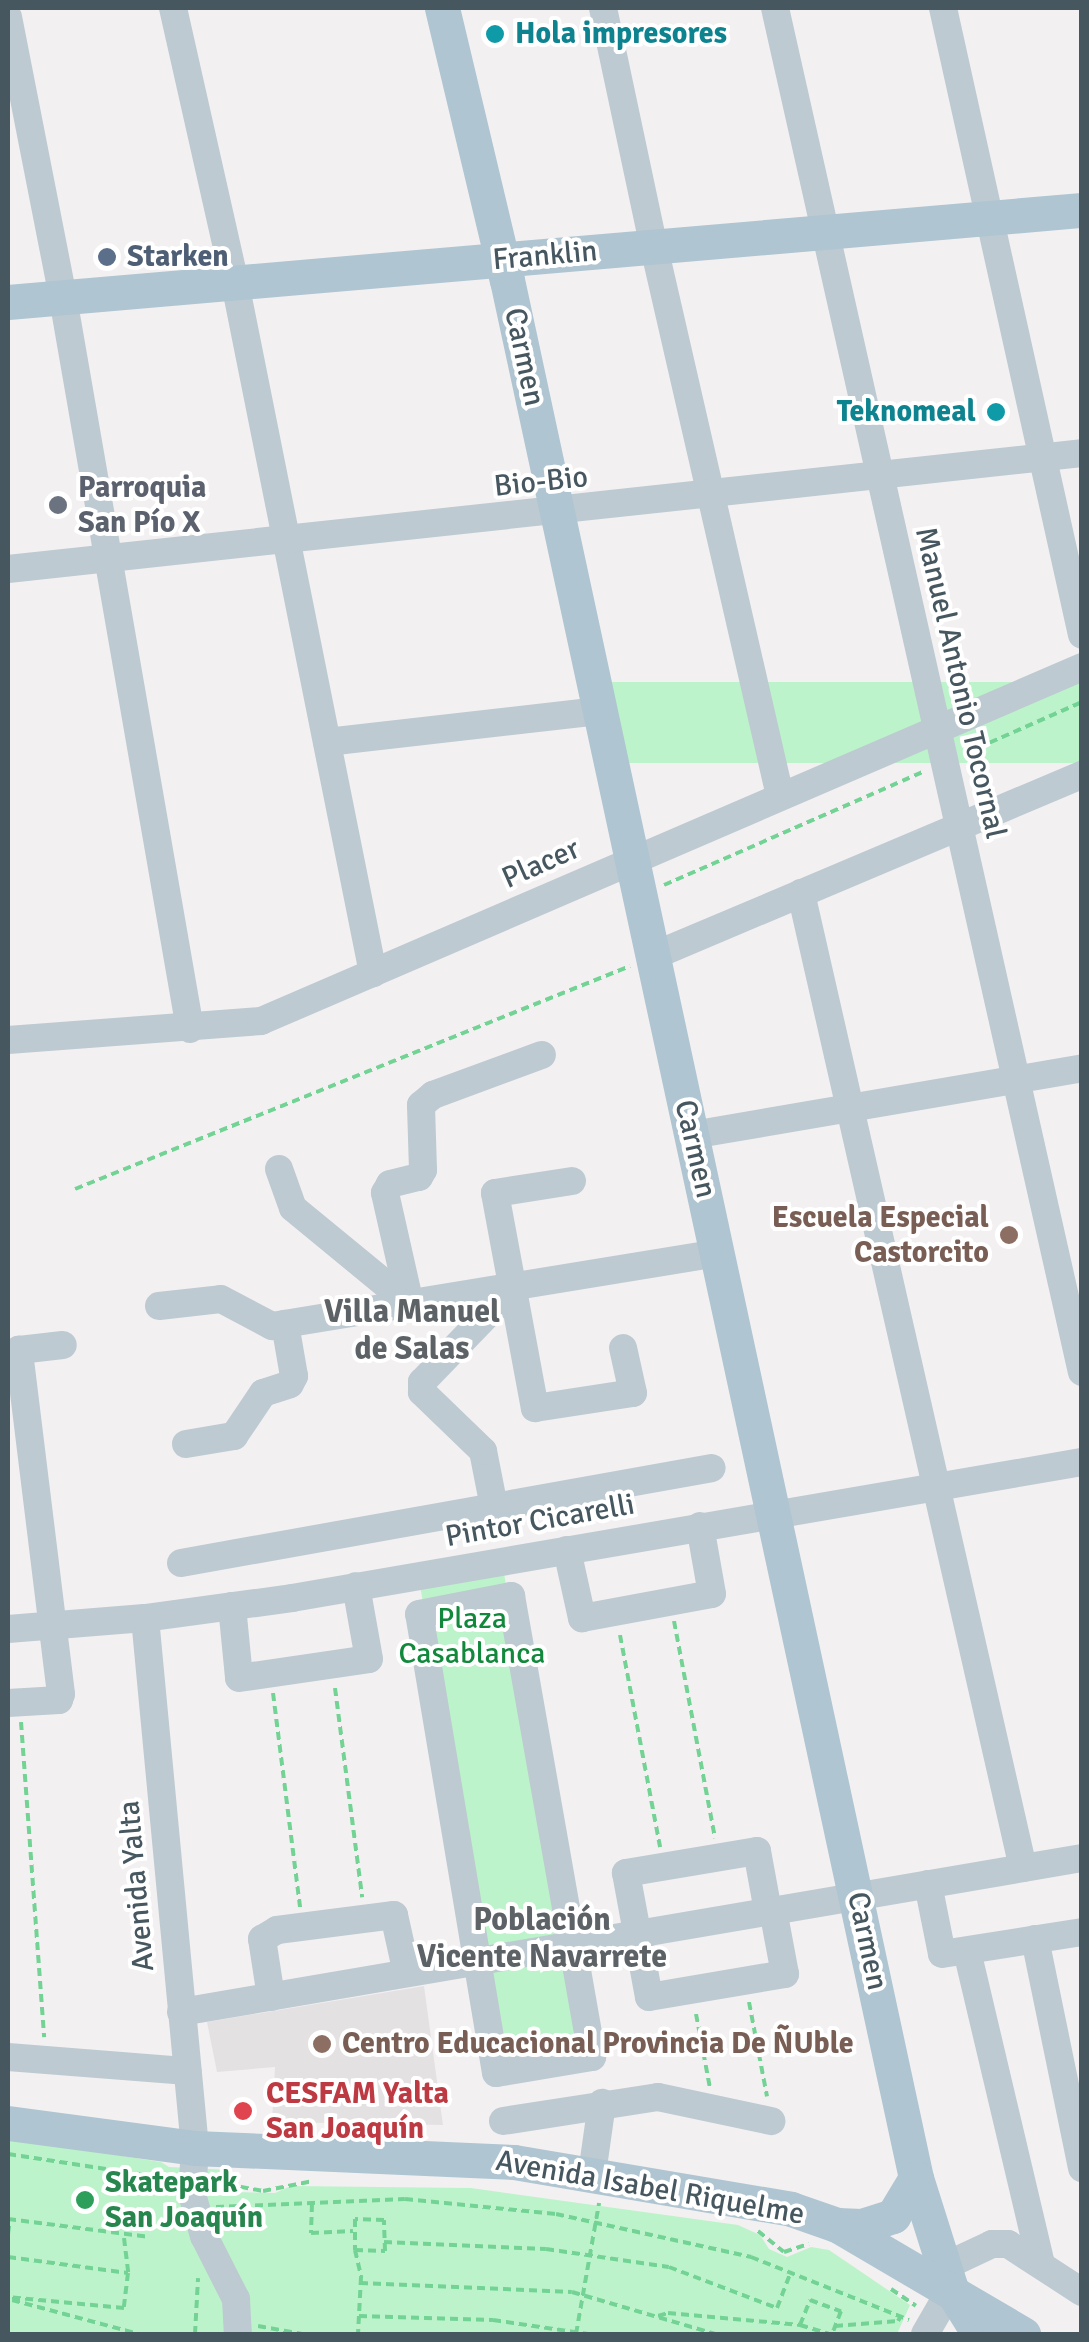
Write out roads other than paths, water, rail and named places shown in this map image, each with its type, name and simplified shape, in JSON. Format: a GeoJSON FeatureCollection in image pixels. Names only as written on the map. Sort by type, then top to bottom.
{"type":"FeatureCollection","features":[{"type":"Feature","properties":{"kind":"main road","name":"Carmen"},"geometry":{"type":"LineString","coordinates":[[442,8],[503,260],[858,1896],[916,2178],[934,2308]]}},
{"type":"Feature","properties":{"kind":"main road","name":"Franklin"},"geometry":{"type":"LineString","coordinates":[[8,302],[1082,210]]}},
{"type":"Feature","properties":{"kind":"main road","name":"Avenida Isabel Riquelme"},"geometry":{"type":"LineString","coordinates":[[8,2123],[193,2166],[482,2159],[594,2194],[791,2209],[822,2236],[934,2308],[1023,2334]]}},
{"type":"Feature","properties":{"kind":"main road"},"geometry":{"type":"LineString","coordinates":[[822,2236],[892,2216],[916,2178]]}},
{"type":"Feature","properties":{"kind":"main road"},"geometry":{"type":"LineString","coordinates":[[934,2308],[979,2334]]}},
{"type":"Feature","properties":{"kind":"street"},"geometry":{"type":"LineString","coordinates":[[173,8],[235,282],[373,973]]}},
{"type":"Feature","properties":{"kind":"street"},"geometry":{"type":"LineString","coordinates":[[604,8],[654,246],[780,796]]}},
{"type":"Feature","properties":{"kind":"street","name":"Manuel Antonio Tocornal"},"geometry":{"type":"LineString","coordinates":[[775,8],[1082,1372]]}},
{"type":"Feature","properties":{"kind":"street"},"geometry":{"type":"LineString","coordinates":[[942,8],[1082,635]]}},
{"type":"Feature","properties":{"kind":"street"},"geometry":{"type":"LineString","coordinates":[[8,16],[63,298],[190,1029]]}},
{"type":"Feature","properties":{"kind":"street","name":"Bio-Bio"},"geometry":{"type":"LineString","coordinates":[[8,569],[558,513],[1082,453]]}},
{"type":"Feature","properties":{"kind":"street","name":"Placer"},"geometry":{"type":"LineString","coordinates":[[8,1040],[250,1025],[1082,668]]}},
{"type":"Feature","properties":{"kind":"street"},"geometry":{"type":"LineString","coordinates":[[327,742],[601,711]]}},
{"type":"Feature","properties":{"kind":"street"},"geometry":{"type":"LineString","coordinates":[[652,956],[1082,775]]}},
{"type":"Feature","properties":{"kind":"street"},"geometry":{"type":"LineString","coordinates":[[801,894],[1023,1868]]}},
{"type":"Feature","properties":{"kind":"street"},"geometry":{"type":"LineString","coordinates":[[410,1304],[385,1193],[390,1184],[419,1177],[423,1170],[421,1105],[433,1095],[542,1055]]}},
{"type":"Feature","properties":{"kind":"street"},"geometry":{"type":"LineString","coordinates":[[692,1135],[1082,1068]]}},
{"type":"Feature","properties":{"kind":"street"},"geometry":{"type":"LineString","coordinates":[[279,1168],[293,1208],[410,1304]]}},
{"type":"Feature","properties":{"kind":"street"},"geometry":{"type":"LineString","coordinates":[[572,1181],[494,1193],[535,1408],[633,1393],[623,1348]]}},
{"type":"Feature","properties":{"kind":"street"},"geometry":{"type":"LineString","coordinates":[[160,1306],[221,1298],[272,1326],[718,1253]]}},
{"type":"Feature","properties":{"kind":"street"},"geometry":{"type":"LineString","coordinates":[[494,1507],[482,1451],[422,1392],[422,1382],[512,1288]]}},
{"type":"Feature","properties":{"kind":"street"},"geometry":{"type":"LineString","coordinates":[[186,1444],[234,1436],[263,1392],[290,1384],[294,1376],[285,1324]]}},
{"type":"Feature","properties":{"kind":"street"},"geometry":{"type":"LineString","coordinates":[[14,1703],[59,1700],[55,1627],[19,1350],[63,1345]]}},
{"type":"Feature","properties":{"kind":"street","name":"Pintor Cicarelli"},"geometry":{"type":"LineString","coordinates":[[8,1629],[145,1618],[232,1606],[1082,1462]]}},
{"type":"Feature","properties":{"kind":"street"},"geometry":{"type":"LineString","coordinates":[[181,1563],[712,1468]]}},
{"type":"Feature","properties":{"kind":"street"},"geometry":{"type":"LineString","coordinates":[[567,1550],[582,1618],[671,1602],[712,1594],[700,1526]]}},
{"type":"Feature","properties":{"kind":"street"},"geometry":{"type":"LineString","coordinates":[[232,1606],[239,1678],[368,1659],[356,1586]]}},
{"type":"Feature","properties":{"kind":"street"},"geometry":{"type":"LineString","coordinates":[[511,1596],[570,1945],[592,2057],[496,2072],[419,1614],[511,1596]]}},
{"type":"Feature","properties":{"kind":"street","name":"Avenida Yalta"},"geometry":{"type":"LineString","coordinates":[[145,1618],[193,2166],[204,2236],[236,2299],[238,2334]]}},
{"type":"Feature","properties":{"kind":"street"},"geometry":{"type":"LineString","coordinates":[[756,1851],[770,1911],[785,1974],[649,1996],[626,1873],[756,1851]]}},
{"type":"Feature","properties":{"kind":"street"},"geometry":{"type":"LineString","coordinates":[[181,2012],[1082,1858]]}},
{"type":"Feature","properties":{"kind":"street"},"geometry":{"type":"LineString","coordinates":[[928,1884],[942,1954],[1082,1932]]}},
{"type":"Feature","properties":{"kind":"street"},"geometry":{"type":"LineString","coordinates":[[271,1996],[262,1939],[277,1930],[394,1915],[406,1973]]}},
{"type":"Feature","properties":{"kind":"street"},"geometry":{"type":"LineString","coordinates":[[1035,1939],[1082,2168]]}},
{"type":"Feature","properties":{"kind":"street"},"geometry":{"type":"LineString","coordinates":[[967,1950],[1041,2264]]}},
{"type":"Feature","properties":{"kind":"street"},"geometry":{"type":"LineString","coordinates":[[8,2058],[187,2070]]}},
{"type":"Feature","properties":{"kind":"street"},"geometry":{"type":"LineString","coordinates":[[503,2121],[658,2097],[771,2120]]}},
{"type":"Feature","properties":{"kind":"street"},"geometry":{"type":"LineString","coordinates":[[594,2194],[602,2103]]}},
{"type":"Feature","properties":{"kind":"street"},"geometry":{"type":"LineString","coordinates":[[934,2308],[992,2244],[1008,2244],[1082,2292]]}},
{"type":"Feature","properties":{"kind":"place","name":"Hola impresores"},"geometry":{"type":"Point","coordinates":[495,34]}},
{"type":"Feature","properties":{"kind":"place","name":"Starken"},"geometry":{"type":"Point","coordinates":[107,257]}},
{"type":"Feature","properties":{"kind":"place","name":"Teknomeal"},"geometry":{"type":"Point","coordinates":[996,412]}},
{"type":"Feature","properties":{"kind":"place","name":"Parroquia San Pío X"},"geometry":{"type":"Point","coordinates":[58,505]}},
{"type":"Feature","properties":{"kind":"place","name":"Escuela Especial Castorcito"},"geometry":{"type":"Point","coordinates":[1009,1235]}},
{"type":"Feature","properties":{"kind":"place","name":"Centro Educacional Provincia De ÑUble"},"geometry":{"type":"Point","coordinates":[322,2044]}},
{"type":"Feature","properties":{"kind":"place","name":"CESFAM Yalta San Joaquín"},"geometry":{"type":"Point","coordinates":[243,2111]}},
{"type":"Feature","properties":{"kind":"place","name":"Skatepark San Joaquín"},"geometry":{"type":"Point","coordinates":[85,2200]}},
{"type":"Feature","properties":{"kind":"district","name":"Villa Manuel de Salas"},"geometry":{"type":"Point","coordinates":[412,1332]}},
{"type":"Feature","properties":{"kind":"district","name":"Población Vicente Navarrete"},"geometry":{"type":"Point","coordinates":[542,1940]}},
{"type":"Feature","properties":{"kind":"park label","name":"Plaza Casablanca"},"geometry":{"type":"Point","coordinates":[472,1636]}}]}
